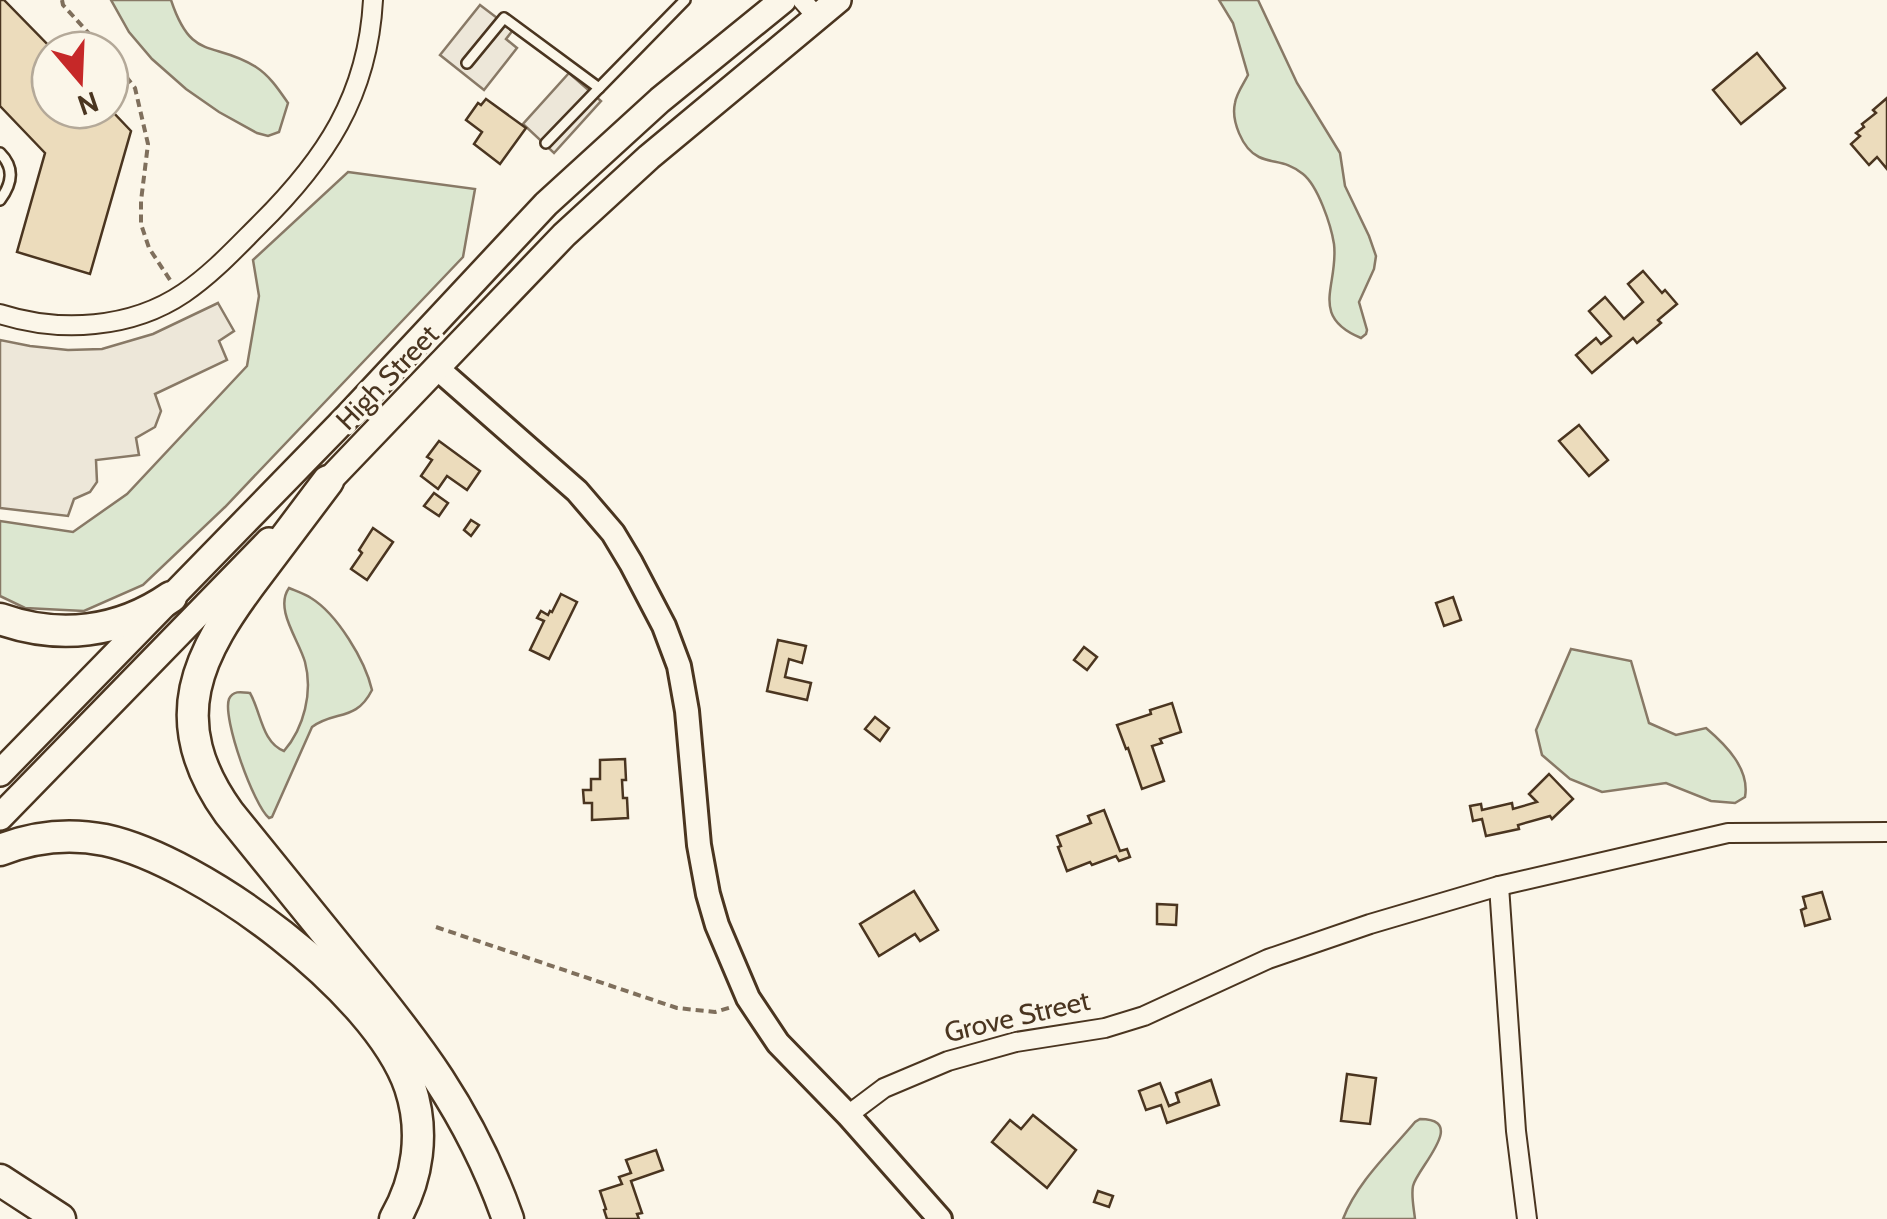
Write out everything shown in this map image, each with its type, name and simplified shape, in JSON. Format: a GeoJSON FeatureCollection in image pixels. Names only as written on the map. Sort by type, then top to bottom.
{"type":"FeatureCollection","features":[{"type":"Feature","properties":{"kind":"highway"},"geometry":{"type":"LineString","coordinates":[[328,481],[232,608],[204,658],[193,703],[198,748],[212,788],[229,813],[410,1036],[449,1092],[488,1167],[508,1219]]}},
{"type":"Feature","properties":{"kind":"highway"},"geometry":{"type":"LineString","coordinates":[[0,620],[31,629],[76,632],[132,618],[171,597]]}},
{"type":"Feature","properties":{"kind":"highway"},"geometry":{"type":"LineString","coordinates":[[0,850],[36,839],[69,837],[106,841],[136,850],[235,902],[324,974],[386,1042],[412,1092],[418,1123],[416,1161],[409,1191],[395,1219]]}},
{"type":"Feature","properties":{"kind":"highway"},"geometry":{"type":"LineString","coordinates":[[0,1180],[60,1219]]}},
{"type":"Feature","properties":{"kind":"main road","name":"High Street"},"geometry":{"type":"LineString","coordinates":[[0,774],[322,444],[572,179],[660,100],[783,0]]}},
{"type":"Feature","properties":{"kind":"main road","name":"High Street"},"geometry":{"type":"LineString","coordinates":[[0,816],[552,247],[809,8],[838,0]]}},
{"type":"Feature","properties":{"kind":"street"},"geometry":{"type":"LineString","coordinates":[[0,314],[49,326],[98,324],[150,311],[181,295],[220,264],[284,201],[325,149],[344,117],[368,51],[373,0]]}},
{"type":"Feature","properties":{"kind":"street"},"geometry":{"type":"LineString","coordinates":[[438,368],[593,507],[631,563],[664,626],[682,680],[708,894],[748,998],[778,1043],[940,1219]]}},
{"type":"Feature","properties":{"kind":"street","name":"Grove Street"},"geometry":{"type":"LineString","coordinates":[[848,1115],[884,1088],[948,1060],[1002,1045],[1105,1028],[1144,1016],[1268,959],[1499,886],[1728,832],[1887,832]]}},
{"type":"Feature","properties":{"kind":"street"},"geometry":{"type":"LineString","coordinates":[[1499,886],[1516,1131],[1527,1219]]}},
{"type":"Feature","properties":{"kind":"lane"},"geometry":{"type":"LineString","coordinates":[[546,143],[685,0]]}},
{"type":"Feature","properties":{"kind":"lane"},"geometry":{"type":"LineString","coordinates":[[467,63],[504,18],[599,88]]}},
{"type":"Feature","properties":{"kind":"lane"},"geometry":{"type":"LineString","coordinates":[[0,153],[11,172],[8,189],[0,200]]}},
{"type":"Feature","properties":{"kind":"path"},"geometry":{"type":"LineString","coordinates":[[62,0],[86,30]]}},
{"type":"Feature","properties":{"kind":"path"},"geometry":{"type":"LineString","coordinates":[[130,83],[148,144],[141,212],[144,236],[181,295]]}},
{"type":"Feature","properties":{"kind":"path"},"geometry":{"type":"LineString","coordinates":[[436,927],[677,1008],[714,1012],[748,998]]}},
{"type":"Feature","properties":{"kind":"green space"},"geometry":{"type":"Polygon","coordinates":[[[111,0],[171,0],[179,20],[196,42],[241,59],[274,84],[288,103],[279,132],[268,136],[257,133],[219,112],[152,59],[128,30],[111,0]]]}},
{"type":"Feature","properties":{"kind":"green space"},"geometry":{"type":"Polygon","coordinates":[[[1219,0],[1258,0],[1297,83],[1340,153],[1345,186],[1376,256],[1359,302],[1367,330],[1361,338],[1335,320],[1330,309],[1334,244],[1314,187],[1297,170],[1253,153],[1239,133],[1235,103],[1248,75],[1233,23],[1219,0]]]}},
{"type":"Feature","properties":{"kind":"green space"},"geometry":{"type":"Polygon","coordinates":[[[348,172],[475,189],[463,257],[225,507],[143,585],[84,611],[25,608],[0,596],[0,521],[73,532],[127,494],[247,366],[259,296],[253,260],[348,172]]]}},
{"type":"Feature","properties":{"kind":"green space"},"geometry":{"type":"Polygon","coordinates":[[[289,588],[321,605],[340,626],[372,690],[359,707],[312,727],[269,818],[255,797],[241,761],[228,709],[233,694],[250,693],[266,734],[284,751],[297,732],[308,685],[305,662],[284,605],[289,588]]]}},
{"type":"Feature","properties":{"kind":"green space"},"geometry":{"type":"Polygon","coordinates":[[[1571,649],[1631,661],[1649,723],[1676,735],[1706,728],[1740,767],[1745,797],[1735,803],[1711,801],[1666,783],[1602,792],[1570,779],[1542,755],[1536,730],[1571,649]]]}},
{"type":"Feature","properties":{"kind":"green space"},"geometry":{"type":"Polygon","coordinates":[[[1420,1119],[1434,1121],[1440,1127],[1440,1135],[1413,1186],[1415,1219],[1343,1219],[1365,1180],[1420,1119]]]}},
{"type":"Feature","properties":{"kind":"shaded area"},"geometry":{"type":"Polygon","coordinates":[[[480,5],[513,30],[506,39],[517,48],[484,90],[440,55],[480,5]]]}},
{"type":"Feature","properties":{"kind":"shaded area"},"geometry":{"type":"Polygon","coordinates":[[[569,73],[601,101],[554,153],[523,124],[569,73]]]}},
{"type":"Feature","properties":{"kind":"shaded area"},"geometry":{"type":"Polygon","coordinates":[[[218,303],[234,331],[219,341],[227,360],[155,394],[161,411],[155,427],[136,438],[139,455],[96,460],[97,482],[90,492],[74,499],[68,516],[0,508],[0,340],[68,350],[102,349],[153,334],[218,303]]]}},
{"type":"Feature","properties":{"kind":"building"},"geometry":{"type":"Polygon","coordinates":[[[0,0],[4,0],[33,30],[30,30],[30,130],[131,131],[90,274],[17,252],[45,153],[0,106],[0,0]]]}},
{"type":"Feature","properties":{"kind":"building"},"geometry":{"type":"Polygon","coordinates":[[[1757,53],[1785,88],[1741,124],[1713,90],[1757,53]]]}},
{"type":"Feature","properties":{"kind":"building"},"geometry":{"type":"Polygon","coordinates":[[[1887,98],[1887,169],[1877,157],[1869,165],[1851,144],[1860,136],[1856,133],[1864,127],[1862,124],[1887,98]]]}},
{"type":"Feature","properties":{"kind":"building"},"geometry":{"type":"Polygon","coordinates":[[[486,99],[526,128],[500,164],[474,144],[482,132],[466,120],[478,103],[481,105],[486,99]]]}},
{"type":"Feature","properties":{"kind":"building"},"geometry":{"type":"Polygon","coordinates":[[[1643,271],[1677,304],[1637,343],[1633,338],[1592,373],[1576,355],[1596,338],[1601,344],[1611,336],[1589,311],[1605,297],[1624,319],[1643,302],[1628,284],[1643,271]]]}},
{"type":"Feature","properties":{"kind":"building"},"geometry":{"type":"Polygon","coordinates":[[[1579,425],[1608,460],[1589,476],[1559,441],[1579,425]]]}},
{"type":"Feature","properties":{"kind":"building"},"geometry":{"type":"Polygon","coordinates":[[[439,441],[480,471],[467,490],[447,476],[438,489],[421,476],[432,460],[427,457],[439,441]]]}},
{"type":"Feature","properties":{"kind":"building"},"geometry":{"type":"Polygon","coordinates":[[[434,493],[448,503],[439,516],[424,506],[434,493]]]}},
{"type":"Feature","properties":{"kind":"building"},"geometry":{"type":"Polygon","coordinates":[[[471,520],[479,525],[471,536],[464,530],[471,520]]]}},
{"type":"Feature","properties":{"kind":"building"},"geometry":{"type":"Polygon","coordinates":[[[373,528],[393,542],[367,580],[351,569],[373,528]]]}},
{"type":"Feature","properties":{"kind":"building"},"geometry":{"type":"Polygon","coordinates":[[[561,594],[577,602],[549,659],[530,650],[544,621],[537,618],[541,611],[548,615],[552,612],[561,594]]]}},
{"type":"Feature","properties":{"kind":"building"},"geometry":{"type":"Polygon","coordinates":[[[1453,597],[1461,620],[1444,626],[1436,603],[1453,597]]]}},
{"type":"Feature","properties":{"kind":"building"},"geometry":{"type":"Polygon","coordinates":[[[778,640],[806,646],[802,663],[789,659],[785,677],[811,683],[807,700],[767,691],[778,640]]]}},
{"type":"Feature","properties":{"kind":"building"},"geometry":{"type":"Polygon","coordinates":[[[1084,647],[1097,657],[1087,670],[1074,660],[1084,647]]]}},
{"type":"Feature","properties":{"kind":"building"},"geometry":{"type":"Polygon","coordinates":[[[1172,703],[1181,732],[1152,746],[1164,781],[1142,789],[1117,725],[1172,703]]]}},
{"type":"Feature","properties":{"kind":"building"},"geometry":{"type":"Polygon","coordinates":[[[875,717],[889,728],[880,741],[865,729],[875,717]]]}},
{"type":"Feature","properties":{"kind":"building"},"geometry":{"type":"Polygon","coordinates":[[[625,759],[626,780],[622,780],[628,818],[592,820],[592,803],[584,803],[583,790],[591,790],[591,779],[600,779],[600,760],[625,759]]]}},
{"type":"Feature","properties":{"kind":"building"},"geometry":{"type":"Polygon","coordinates":[[[1549,774],[1573,799],[1552,819],[1550,816],[1518,825],[1519,829],[1486,836],[1482,819],[1473,821],[1470,806],[1481,804],[1482,810],[1512,803],[1513,809],[1537,802],[1529,794],[1549,774]]]}},
{"type":"Feature","properties":{"kind":"building"},"geometry":{"type":"Polygon","coordinates":[[[1104,810],[1120,851],[1127,849],[1130,857],[1119,861],[1116,856],[1067,871],[1057,836],[1091,823],[1088,816],[1104,810]]]}},
{"type":"Feature","properties":{"kind":"building"},"geometry":{"type":"Polygon","coordinates":[[[914,891],[938,930],[920,941],[915,934],[879,956],[860,924],[914,891]]]}},
{"type":"Feature","properties":{"kind":"building"},"geometry":{"type":"Polygon","coordinates":[[[1822,892],[1830,919],[1805,926],[1803,897],[1822,892]]]}},
{"type":"Feature","properties":{"kind":"building"},"geometry":{"type":"Polygon","coordinates":[[[1157,904],[1177,905],[1176,925],[1157,924],[1157,904]]]}},
{"type":"Feature","properties":{"kind":"building"},"geometry":{"type":"Polygon","coordinates":[[[1347,1074],[1376,1078],[1370,1124],[1341,1121],[1347,1074]]]}},
{"type":"Feature","properties":{"kind":"building"},"geometry":{"type":"Polygon","coordinates":[[[1211,1080],[1219,1105],[1167,1123],[1161,1105],[1146,1110],[1139,1091],[1160,1083],[1169,1106],[1179,1102],[1176,1093],[1211,1080]]]}},
{"type":"Feature","properties":{"kind":"building"},"geometry":{"type":"Polygon","coordinates":[[[1033,1115],[1076,1150],[1047,1188],[992,1142],[1010,1120],[1021,1129],[1033,1115]]]}},
{"type":"Feature","properties":{"kind":"building"},"geometry":{"type":"Polygon","coordinates":[[[656,1150],[663,1170],[631,1181],[642,1213],[637,1214],[639,1219],[607,1219],[600,1191],[622,1184],[619,1177],[631,1173],[626,1160],[656,1150]]]}},
{"type":"Feature","properties":{"kind":"building"},"geometry":{"type":"Polygon","coordinates":[[[1098,1191],[1113,1196],[1109,1207],[1094,1202],[1098,1191]]]}}]}
